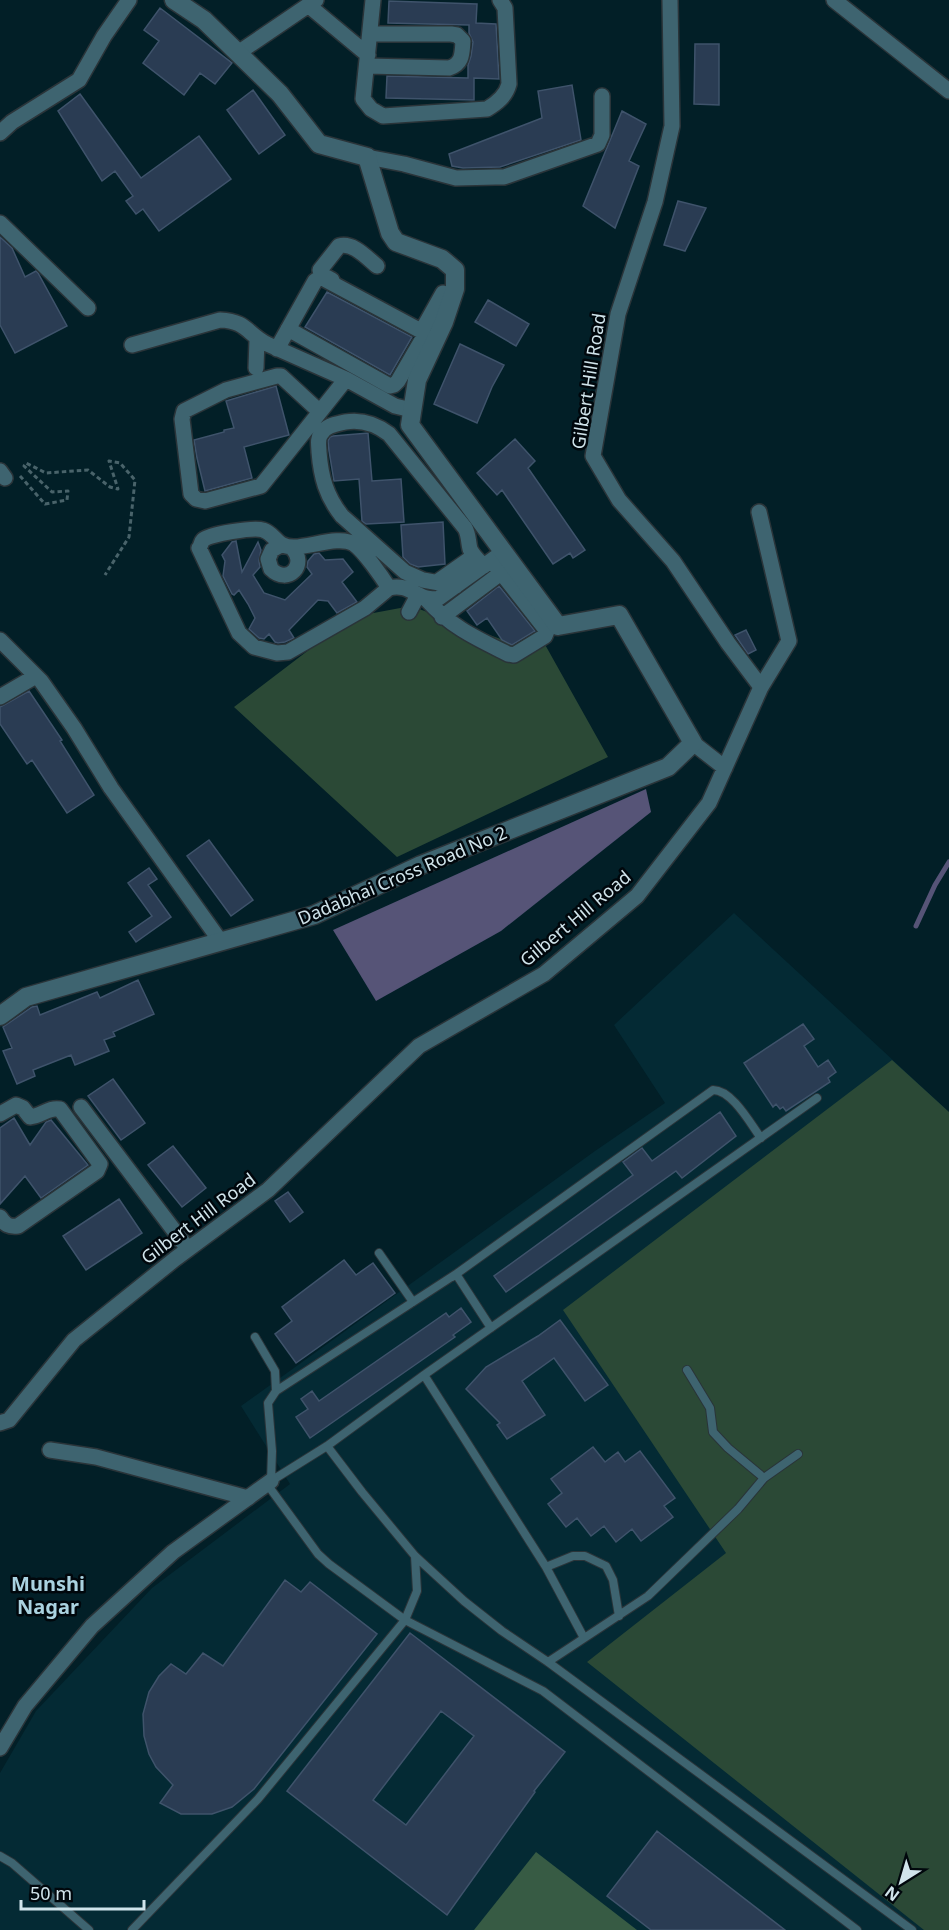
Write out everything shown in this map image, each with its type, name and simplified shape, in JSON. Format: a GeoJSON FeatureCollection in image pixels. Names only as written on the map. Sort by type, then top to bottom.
{"type":"FeatureCollection","features":[{"type":"Feature","properties":{"kind":"street"},"geometry":{"type":"LineString","coordinates":[[0,133],[12,122],[79,80],[104,36],[129,0]]}},
{"type":"Feature","properties":{"kind":"street"},"geometry":{"type":"LineString","coordinates":[[174,0],[204,20],[238,52],[280,94],[319,144],[456,178],[504,177],[598,144],[602,135],[602,96]]}},
{"type":"Feature","properties":{"kind":"street"},"geometry":{"type":"LineString","coordinates":[[373,0],[363,99],[371,109],[383,116],[487,109],[501,99],[509,84],[506,8],[500,0]]}},
{"type":"Feature","properties":{"kind":"street","name":"Gilbert Hill Road"},"geometry":{"type":"LineString","coordinates":[[0,1423],[9,1420],[74,1340],[188,1249],[268,1190],[419,1046],[544,974],[637,896],[709,803],[761,687],[728,643],[673,561],[619,500],[593,456],[618,314],[655,202],[672,126],[670,0]]}},
{"type":"Feature","properties":{"kind":"street"},"geometry":{"type":"LineString","coordinates":[[834,0],[949,91]]}},
{"type":"Feature","properties":{"kind":"street"},"geometry":{"type":"LineString","coordinates":[[238,52],[312,2],[367,60],[449,68],[458,64],[461,59],[463,40],[457,35],[370,34]]}},
{"type":"Feature","properties":{"kind":"street"},"geometry":{"type":"LineString","coordinates":[[367,157],[390,233],[396,242],[442,259],[455,270],[455,289],[431,331]]}},
{"type":"Feature","properties":{"kind":"street"},"geometry":{"type":"LineString","coordinates":[[0,223],[88,308]]}},
{"type":"Feature","properties":{"kind":"street"},"geometry":{"type":"LineString","coordinates":[[377,266],[355,249],[342,245],[320,272],[431,331]]}},
{"type":"Feature","properties":{"kind":"street"},"geometry":{"type":"LineString","coordinates":[[277,349],[288,329],[315,281],[319,278],[421,331],[423,338],[398,381],[390,386],[288,329]]}},
{"type":"Feature","properties":{"kind":"street"},"geometry":{"type":"LineString","coordinates":[[389,588],[354,545],[343,540],[286,546],[263,530],[253,530],[212,535],[204,540],[200,548],[238,633],[254,647],[277,653],[288,652],[365,608],[389,588],[398,586],[423,597],[454,626],[513,655],[544,636],[547,631],[488,564],[410,425],[417,380],[442,293]]}},
{"type":"Feature","properties":{"kind":"street"},"geometry":{"type":"LineString","coordinates":[[132,345],[220,320],[232,320],[250,330],[257,339],[277,349],[346,379],[395,406],[412,410]]}},
{"type":"Feature","properties":{"kind":"street"},"geometry":{"type":"LineString","coordinates":[[256,368],[257,339]]}},
{"type":"Feature","properties":{"kind":"street"},"geometry":{"type":"LineString","coordinates":[[320,412],[281,376],[226,390],[184,411],[182,419],[191,494],[196,499],[205,501],[261,486],[320,412],[346,379]]}},
{"type":"Feature","properties":{"kind":"street"},"geometry":{"type":"LineString","coordinates":[[456,586],[423,580],[405,572],[364,537],[335,507],[321,478],[318,441],[321,433],[332,425],[350,421],[364,422],[389,434],[465,528],[470,548],[558,626],[619,615],[693,743],[725,768]]}},
{"type":"Feature","properties":{"kind":"street"},"geometry":{"type":"LineString","coordinates":[[759,512],[789,642],[761,687]]}},
{"type":"Feature","properties":{"kind":"street"},"geometry":{"type":"LineString","coordinates":[[437,582],[488,564]]}},
{"type":"Feature","properties":{"kind":"street"},"geometry":{"type":"LineString","coordinates":[[423,597],[439,598],[488,564]]}},
{"type":"Feature","properties":{"kind":"street"},"geometry":{"type":"LineString","coordinates":[[442,616],[483,586],[488,564]]}},
{"type":"Feature","properties":{"kind":"street"},"geometry":{"type":"LineString","coordinates":[[483,586],[488,564]]}},
{"type":"Feature","properties":{"kind":"street"},"geometry":{"type":"LineString","coordinates":[[409,612],[423,597]]}},
{"type":"Feature","properties":{"kind":"street"},"geometry":{"type":"LineString","coordinates":[[0,640],[36,676],[74,728],[111,788],[221,942]]}},
{"type":"Feature","properties":{"kind":"street"},"geometry":{"type":"LineString","coordinates":[[0,697],[36,676]]}},
{"type":"Feature","properties":{"kind":"street","name":"Dadabhai Cross Road No 2"},"geometry":{"type":"LineString","coordinates":[[0,1016],[26,997],[314,915],[421,865],[668,767],[693,743]]}},
{"type":"Feature","properties":{"kind":"street"},"geometry":{"type":"LineString","coordinates":[[0,1114],[16,1105],[23,1108],[30,1117],[54,1108],[60,1109],[100,1164],[97,1171],[18,1226],[11,1227],[0,1217]]}},
{"type":"Feature","properties":{"kind":"street"},"geometry":{"type":"LineString","coordinates":[[81,1107],[188,1249]]}},
{"type":"Feature","properties":{"kind":"street"},"geometry":{"type":"LineString","coordinates":[[50,1450],[96,1457],[248,1498]]}},
{"type":"Feature","properties":{"kind":"street"},"geometry":{"type":"LineString","coordinates":[[0,1748],[25,1706],[92,1626],[172,1552],[269,1483]]}},
{"type":"Feature","properties":{"kind":"lane"},"geometry":{"type":"LineString","coordinates":[[761,1138],[730,1096],[720,1090],[714,1090],[452,1276],[276,1391],[268,1403],[272,1450],[269,1483],[318,1554],[405,1620],[543,1691],[857,1930]]}},
{"type":"Feature","properties":{"kind":"lane"},"geometry":{"type":"LineString","coordinates":[[269,1483],[286,1470],[327,1446],[817,1098]]}},
{"type":"Feature","properties":{"kind":"lane"},"geometry":{"type":"LineString","coordinates":[[379,1253],[413,1302]]}},
{"type":"Feature","properties":{"kind":"lane"},"geometry":{"type":"LineString","coordinates":[[452,1276],[456,1274],[491,1328]]}},
{"type":"Feature","properties":{"kind":"lane"},"geometry":{"type":"LineString","coordinates":[[255,1337],[275,1371],[276,1391]]}},
{"type":"Feature","properties":{"kind":"lane"},"geometry":{"type":"LineString","coordinates":[[687,1370],[710,1408],[713,1431],[728,1448],[764,1478]]}},
{"type":"Feature","properties":{"kind":"lane"},"geometry":{"type":"LineString","coordinates":[[424,1375],[546,1567],[584,1638]]}},
{"type":"Feature","properties":{"kind":"lane"},"geometry":{"type":"LineString","coordinates":[[327,1446],[415,1556],[464,1601],[912,1930]]}},
{"type":"Feature","properties":{"kind":"lane"},"geometry":{"type":"LineString","coordinates":[[548,1662],[648,1596],[738,1509],[764,1478],[798,1454]]}},
{"type":"Feature","properties":{"kind":"lane"},"geometry":{"type":"LineString","coordinates":[[132,1930],[258,1799],[405,1620],[417,1591],[415,1556]]}},
{"type":"Feature","properties":{"kind":"lane"},"geometry":{"type":"LineString","coordinates":[[546,1567],[573,1556],[585,1556],[606,1566],[613,1580],[619,1616]]}},
{"type":"Feature","properties":{"kind":"lane"},"geometry":{"type":"LineString","coordinates":[[0,1856],[12,1863],[89,1930]]}},
{"type":"Feature","properties":{"kind":"path"},"geometry":{"type":"LineString","coordinates":[[7,473],[45,504],[68,500],[68,491],[52,492],[24,466],[26,463],[46,473],[88,470],[110,487],[118,489],[109,461],[120,463],[135,480],[129,537],[105,575]]}},
{"type":"Feature","properties":{"kind":"shaded area"},"geometry":{"type":"Polygon","coordinates":[[[646,789],[651,812],[501,931],[376,1001],[333,930],[646,789]]]}},
{"type":"Feature","properties":{"kind":"shaded area"},"geometry":{"type":"Polygon","coordinates":[[[734,913],[949,1112],[949,1930],[0,1930],[0,1773],[36,1711],[152,1588],[290,1484],[241,1406],[665,1103],[614,1025],[734,913]]]}},
{"type":"Feature","properties":{"kind":"green space"},"geometry":{"type":"Polygon","coordinates":[[[411,606],[528,649],[543,641],[608,757],[397,857],[234,707],[352,617],[411,606]]]}},
{"type":"Feature","properties":{"kind":"green space"},"geometry":{"type":"Polygon","coordinates":[[[892,1060],[949,1112],[949,1930],[924,1930],[587,1662],[726,1553],[563,1310],[892,1060]]]}},
{"type":"Feature","properties":{"kind":"green space"},"geometry":{"type":"Polygon","coordinates":[[[536,1852],[637,1930],[474,1930],[536,1852]]]}},
{"type":"Feature","properties":{"kind":"building"},"geometry":{"type":"Polygon","coordinates":[[[389,1],[477,4],[476,23],[496,24],[499,79],[474,78],[474,100],[386,98],[387,76],[468,78],[473,42],[469,33],[469,25],[388,23],[389,1]]]}},
{"type":"Feature","properties":{"kind":"building"},"geometry":{"type":"Polygon","coordinates":[[[160,8],[232,63],[215,84],[200,73],[184,95],[143,63],[159,41],[144,30],[160,8]]]}},
{"type":"Feature","properties":{"kind":"building"},"geometry":{"type":"Polygon","coordinates":[[[695,44],[719,44],[719,105],[694,104],[695,44]]]}},
{"type":"Feature","properties":{"kind":"building"},"geometry":{"type":"Polygon","coordinates":[[[572,85],[581,140],[500,167],[452,166],[449,154],[542,118],[538,91],[572,85]]]}},
{"type":"Feature","properties":{"kind":"building"},"geometry":{"type":"Polygon","coordinates":[[[253,90],[285,135],[259,154],[227,110],[253,90]]]}},
{"type":"Feature","properties":{"kind":"building"},"geometry":{"type":"Polygon","coordinates":[[[80,94],[141,178],[199,136],[231,179],[159,231],[143,209],[136,214],[126,201],[133,196],[115,171],[102,181],[58,111],[80,94]]]}},
{"type":"Feature","properties":{"kind":"building"},"geometry":{"type":"Polygon","coordinates":[[[622,111],[646,124],[629,161],[639,166],[615,228],[583,206],[622,111]]]}},
{"type":"Feature","properties":{"kind":"building"},"geometry":{"type":"Polygon","coordinates":[[[678,201],[706,208],[685,251],[664,245],[678,201]]]}},
{"type":"Feature","properties":{"kind":"building"},"geometry":{"type":"Polygon","coordinates":[[[0,237],[12,248],[25,277],[36,271],[38,273],[67,326],[15,353],[0,325],[0,237]]]}},
{"type":"Feature","properties":{"kind":"building"},"geometry":{"type":"Polygon","coordinates":[[[327,292],[412,337],[390,375],[305,327],[327,292]]]}},
{"type":"Feature","properties":{"kind":"building"},"geometry":{"type":"Polygon","coordinates":[[[488,300],[529,324],[516,346],[475,322],[488,300]]]}},
{"type":"Feature","properties":{"kind":"building"},"geometry":{"type":"Polygon","coordinates":[[[460,344],[504,365],[477,423],[434,404],[460,344]]]}},
{"type":"Feature","properties":{"kind":"building"},"geometry":{"type":"Polygon","coordinates":[[[276,386],[289,435],[244,447],[252,478],[205,491],[194,440],[234,428],[226,401],[276,386]]]}},
{"type":"Feature","properties":{"kind":"building"},"geometry":{"type":"Polygon","coordinates":[[[368,433],[372,481],[401,479],[404,522],[366,524],[362,521],[359,479],[334,481],[328,441],[330,437],[368,433]]]}},
{"type":"Feature","properties":{"kind":"building"},"geometry":{"type":"Polygon","coordinates":[[[515,439],[535,461],[528,468],[585,550],[573,558],[570,553],[553,564],[502,490],[497,495],[477,473],[515,439]]]}},
{"type":"Feature","properties":{"kind":"building"},"geometry":{"type":"Polygon","coordinates":[[[443,522],[445,564],[418,567],[410,564],[403,557],[401,525],[443,522]]]}},
{"type":"Feature","properties":{"kind":"building"},"geometry":{"type":"Polygon","coordinates":[[[236,541],[242,572],[258,542],[261,550],[260,567],[253,575],[264,593],[285,600],[312,574],[307,567],[308,561],[314,554],[319,553],[325,560],[343,559],[353,572],[342,582],[357,602],[337,613],[328,601],[318,600],[289,630],[294,638],[278,643],[269,634],[264,639],[259,638],[249,629],[255,618],[248,604],[239,590],[234,595],[232,594],[223,576],[225,561],[222,555],[232,542],[236,541]]]}},
{"type":"Feature","properties":{"kind":"building"},"geometry":{"type":"Polygon","coordinates":[[[499,586],[535,631],[512,645],[502,640],[487,618],[477,625],[467,611],[499,586]]]}},
{"type":"Feature","properties":{"kind":"building"},"geometry":{"type":"Polygon","coordinates":[[[746,630],[756,650],[748,654],[735,635],[746,630]]]}},
{"type":"Feature","properties":{"kind":"building"},"geometry":{"type":"Polygon","coordinates":[[[29,691],[62,740],[60,741],[94,795],[67,813],[32,760],[27,764],[0,724],[0,707],[29,691]]]}},
{"type":"Feature","properties":{"kind":"building"},"geometry":{"type":"Polygon","coordinates":[[[209,840],[253,900],[231,916],[187,856],[209,840]]]}},
{"type":"Feature","properties":{"kind":"building"},"geometry":{"type":"Polygon","coordinates":[[[149,868],[157,879],[148,885],[171,917],[136,942],[129,932],[152,916],[128,883],[149,868]]]}},
{"type":"Feature","properties":{"kind":"building"},"geometry":{"type":"Polygon","coordinates":[[[138,980],[154,1014],[113,1032],[115,1036],[104,1040],[109,1051],[75,1065],[71,1055],[33,1070],[35,1076],[17,1084],[3,1051],[12,1048],[3,1027],[32,1007],[37,1006],[40,1015],[97,992],[100,998],[138,980]]]}},
{"type":"Feature","properties":{"kind":"building"},"geometry":{"type":"Polygon","coordinates":[[[803,1024],[814,1039],[804,1046],[818,1067],[828,1060],[836,1072],[828,1078],[830,1082],[786,1111],[783,1107],[780,1109],[776,1104],[773,1107],[744,1063],[803,1024]]]}},
{"type":"Feature","properties":{"kind":"building"},"geometry":{"type":"Polygon","coordinates":[[[113,1079],[145,1123],[121,1140],[88,1096],[113,1079]]]}},
{"type":"Feature","properties":{"kind":"building"},"geometry":{"type":"Polygon","coordinates":[[[720,1112],[736,1136],[682,1178],[676,1171],[506,1292],[494,1276],[633,1175],[623,1162],[642,1148],[652,1161],[720,1112]]]}},
{"type":"Feature","properties":{"kind":"building"},"geometry":{"type":"Polygon","coordinates":[[[14,1118],[30,1145],[46,1122],[51,1120],[88,1165],[41,1198],[25,1176],[0,1204],[0,1128],[14,1118]]]}},
{"type":"Feature","properties":{"kind":"building"},"geometry":{"type":"Polygon","coordinates":[[[173,1146],[206,1188],[182,1207],[148,1165],[173,1146]]]}},
{"type":"Feature","properties":{"kind":"building"},"geometry":{"type":"Polygon","coordinates":[[[288,1192],[303,1212],[290,1222],[275,1201],[288,1192]]]}},
{"type":"Feature","properties":{"kind":"building"},"geometry":{"type":"Polygon","coordinates":[[[119,1199],[142,1233],[86,1270],[63,1236],[119,1199]]]}},
{"type":"Feature","properties":{"kind":"building"},"geometry":{"type":"Polygon","coordinates":[[[344,1260],[356,1275],[373,1263],[395,1293],[296,1363],[275,1334],[292,1321],[282,1307],[344,1260]]]}},
{"type":"Feature","properties":{"kind":"building"},"geometry":{"type":"Polygon","coordinates":[[[461,1308],[471,1322],[453,1335],[455,1337],[310,1438],[296,1417],[308,1409],[301,1399],[312,1391],[319,1401],[446,1313],[449,1317],[461,1308]]]}},
{"type":"Feature","properties":{"kind":"building"},"geometry":{"type":"Polygon","coordinates":[[[560,1320],[608,1385],[585,1401],[554,1358],[522,1381],[545,1415],[507,1439],[497,1425],[500,1423],[466,1389],[486,1367],[560,1320]]]}},
{"type":"Feature","properties":{"kind":"building"},"geometry":{"type":"Polygon","coordinates":[[[593,1447],[605,1462],[618,1452],[625,1462],[640,1451],[675,1498],[664,1506],[673,1517],[641,1541],[632,1529],[616,1542],[604,1526],[591,1536],[577,1518],[566,1527],[548,1504],[562,1493],[551,1479],[593,1447]]]}},
{"type":"Feature","properties":{"kind":"building"},"geometry":{"type":"Polygon","coordinates":[[[285,1580],[301,1592],[310,1582],[377,1634],[254,1789],[232,1807],[212,1814],[181,1814],[160,1803],[173,1785],[156,1767],[149,1754],[144,1736],[143,1714],[149,1692],[159,1676],[171,1664],[186,1674],[203,1653],[223,1666],[285,1580]]]}},
{"type":"Feature","properties":{"kind":"building"},"geometry":{"type":"Polygon","coordinates":[[[410,1633],[565,1752],[534,1791],[447,1915],[287,1791],[410,1633]],[[441,1711],[373,1800],[406,1825],[474,1736],[441,1711]]]}},
{"type":"Feature","properties":{"kind":"building"},"geometry":{"type":"Polygon","coordinates":[[[657,1831],[785,1930],[651,1930],[607,1896],[657,1831]]]}},
{"type":"Feature","properties":{"kind":"waterway"},"geometry":{"type":"LineString","coordinates":[[916,926],[935,885],[949,862]]}},
{"type":"Feature","properties":{"kind":"district","name":"Munshi Nagar"},"geometry":{"type":"Point","coordinates":[48,1594]}}]}
